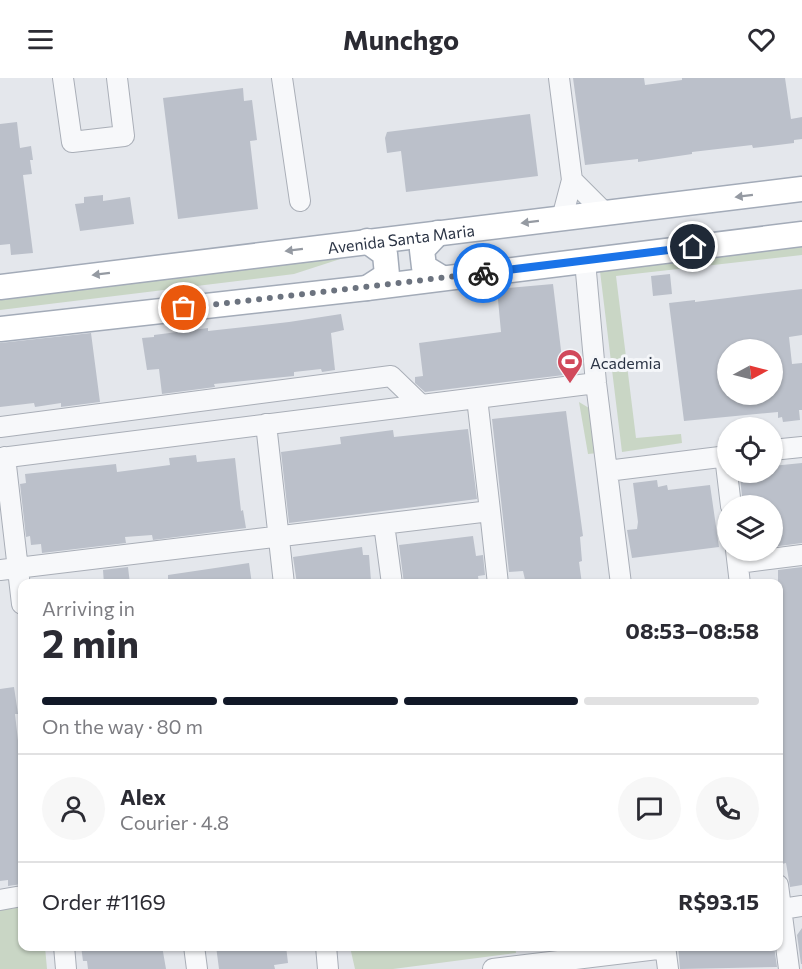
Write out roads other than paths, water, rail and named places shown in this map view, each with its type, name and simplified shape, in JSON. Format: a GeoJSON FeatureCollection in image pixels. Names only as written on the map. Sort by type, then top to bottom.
{"type":"FeatureCollection","features":[{"type":"Feature","properties":{"kind":"main road","name":"Avenida Santa Maria"},"geometry":{"type":"LineString","coordinates":[[0,287],[802,189]]}},
{"type":"Feature","properties":{"kind":"main road"},"geometry":{"type":"LineString","coordinates":[[438,233],[422,250],[424,267],[442,278]]}},
{"type":"Feature","properties":{"kind":"main road"},"geometry":{"type":"LineString","coordinates":[[0,329],[367,288],[802,234]]}},
{"type":"Feature","properties":{"kind":"main road"},"geometry":{"type":"LineString","coordinates":[[367,288],[387,275],[385,254],[368,241]]}},
{"type":"Feature","properties":{"kind":"street"},"geometry":{"type":"LineString","coordinates":[[63,78],[72,142],[124,136],[117,78]]}},
{"type":"Feature","properties":{"kind":"street"},"geometry":{"type":"LineString","coordinates":[[282,78],[300,201]]}},
{"type":"Feature","properties":{"kind":"street"},"geometry":{"type":"LineString","coordinates":[[559,78],[572,180],[562,219]]}},
{"type":"Feature","properties":{"kind":"street"},"geometry":{"type":"LineString","coordinates":[[572,180],[605,213]]}},
{"type":"Feature","properties":{"kind":"street"},"geometry":{"type":"LineString","coordinates":[[585,261],[596,383],[620,579]]}},
{"type":"Feature","properties":{"kind":"street"},"geometry":{"type":"LineString","coordinates":[[0,428],[391,376],[421,405]]}},
{"type":"Feature","properties":{"kind":"street"},"geometry":{"type":"LineString","coordinates":[[18,593],[9,569],[2,457],[596,383]]}},
{"type":"Feature","properties":{"kind":"street"},"geometry":{"type":"LineString","coordinates":[[477,398],[497,579]]}},
{"type":"Feature","properties":{"kind":"street"},"geometry":{"type":"LineString","coordinates":[[266,424],[283,579]]}},
{"type":"Feature","properties":{"kind":"street"},"geometry":{"type":"LineString","coordinates":[[783,449],[802,447]]}},
{"type":"Feature","properties":{"kind":"street"},"geometry":{"type":"LineString","coordinates":[[607,471],[717,457]]}},
{"type":"Feature","properties":{"kind":"street"},"geometry":{"type":"LineString","coordinates":[[9,569],[490,511]]}},
{"type":"Feature","properties":{"kind":"street"},"geometry":{"type":"LineString","coordinates":[[384,524],[391,579]]}},
{"type":"Feature","properties":{"kind":"street"},"geometry":{"type":"LineString","coordinates":[[783,556],[802,555]]}},
{"type":"Feature","properties":{"kind":"street"},"geometry":{"type":"LineString","coordinates":[[737,561],[739,579]]}},
{"type":"Feature","properties":{"kind":"street"},"geometry":{"type":"LineString","coordinates":[[0,900],[18,897]]}},
{"type":"Feature","properties":{"kind":"street"},"geometry":{"type":"LineString","coordinates":[[783,909],[802,906]]}},
{"type":"Feature","properties":{"kind":"street"},"geometry":{"type":"LineString","coordinates":[[783,918],[789,969]]}},
{"type":"Feature","properties":{"kind":"street"},"geometry":{"type":"LineString","coordinates":[[64,951],[66,969]]}},
{"type":"Feature","properties":{"kind":"street"},"geometry":{"type":"LineString","coordinates":[[195,951],[197,969]]}},
{"type":"Feature","properties":{"kind":"street"},"geometry":{"type":"LineString","coordinates":[[326,951],[328,969]]}},
{"type":"Feature","properties":{"kind":"street"},"geometry":{"type":"LineString","coordinates":[[493,969],[545,966],[641,951]]}},
{"type":"Feature","properties":{"kind":"street"},"geometry":{"type":"LineString","coordinates":[[666,951],[668,969]]}},
{"type":"Feature","properties":{"kind":"place","name":"Academia"},"geometry":{"type":"Point","coordinates":[570,385]}}]}
